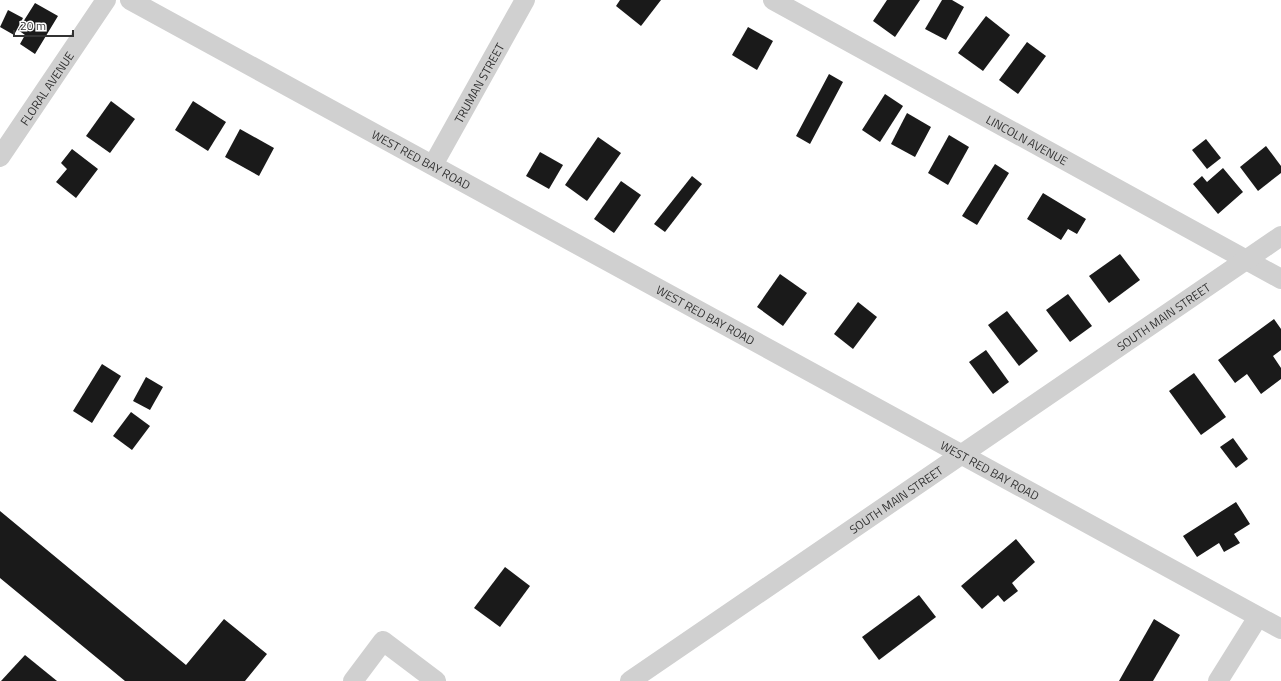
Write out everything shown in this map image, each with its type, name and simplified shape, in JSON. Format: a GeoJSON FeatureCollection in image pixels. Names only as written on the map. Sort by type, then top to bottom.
{"type":"FeatureCollection","features":[{"type":"Feature","properties":{"kind":"street","name":"FLORAL AVENUE"},"geometry":{"type":"LineString","coordinates":[[0,157],[106,0]]}},
{"type":"Feature","properties":{"kind":"street","name":"WEST RED BAY ROAD"},"geometry":{"type":"LineString","coordinates":[[130,0],[962,454],[1281,630]]}},
{"type":"Feature","properties":{"kind":"street","name":"TRUMAN STREET"},"geometry":{"type":"LineString","coordinates":[[433,165],[525,0]]}},
{"type":"Feature","properties":{"kind":"street","name":"LINCOLN AVENUE"},"geometry":{"type":"LineString","coordinates":[[773,0],[1281,279]]}},
{"type":"Feature","properties":{"kind":"street","name":"SOUTH MAIN STREET"},"geometry":{"type":"LineString","coordinates":[[630,681],[1281,236]]}},
{"type":"Feature","properties":{"kind":"street"},"geometry":{"type":"LineString","coordinates":[[1218,681],[1258,617]]}},
{"type":"Feature","properties":{"kind":"street"},"geometry":{"type":"LineString","coordinates":[[353,681],[383,641],[425,678]]}},
{"type":"Feature","properties":{"kind":"building"},"geometry":{"type":"Polygon","coordinates":[[[620,0],[661,0],[641,26],[616,6],[620,0]]]}},
{"type":"Feature","properties":{"kind":"building"},"geometry":{"type":"Polygon","coordinates":[[[887,0],[920,0],[895,37],[873,21],[887,0]]]}},
{"type":"Feature","properties":{"kind":"building"},"geometry":{"type":"Polygon","coordinates":[[[942,0],[952,0],[964,7],[946,40],[925,29],[942,0]]]}},
{"type":"Feature","properties":{"kind":"building"},"geometry":{"type":"Polygon","coordinates":[[[35,3],[58,16],[35,54],[20,44],[25,35],[18,30],[35,3]]]}},
{"type":"Feature","properties":{"kind":"building"},"geometry":{"type":"Polygon","coordinates":[[[8,10],[23,18],[14,35],[0,27],[8,10]]]}},
{"type":"Feature","properties":{"kind":"building"},"geometry":{"type":"Polygon","coordinates":[[[986,16],[1010,35],[983,71],[958,53],[986,16]]]}},
{"type":"Feature","properties":{"kind":"building"},"geometry":{"type":"Polygon","coordinates":[[[748,27],[773,41],[757,70],[732,55],[748,27]]]}},
{"type":"Feature","properties":{"kind":"building"},"geometry":{"type":"Polygon","coordinates":[[[1027,42],[1046,56],[1018,94],[999,80],[1027,42]]]}},
{"type":"Feature","properties":{"kind":"building"},"geometry":{"type":"Polygon","coordinates":[[[829,74],[843,82],[810,144],[796,136],[829,74]]]}},
{"type":"Feature","properties":{"kind":"building"},"geometry":{"type":"Polygon","coordinates":[[[885,94],[903,106],[880,142],[862,130],[885,94]]]}},
{"type":"Feature","properties":{"kind":"building"},"geometry":{"type":"Polygon","coordinates":[[[111,101],[135,119],[110,153],[86,136],[111,101]]]}},
{"type":"Feature","properties":{"kind":"building"},"geometry":{"type":"Polygon","coordinates":[[[193,101],[226,122],[208,151],[175,130],[193,101]]]}},
{"type":"Feature","properties":{"kind":"building"},"geometry":{"type":"Polygon","coordinates":[[[907,113],[931,127],[915,157],[891,144],[907,113]]]}},
{"type":"Feature","properties":{"kind":"building"},"geometry":{"type":"Polygon","coordinates":[[[240,129],[274,148],[259,176],[225,157],[240,129]]]}},
{"type":"Feature","properties":{"kind":"building"},"geometry":{"type":"Polygon","coordinates":[[[949,135],[969,147],[948,185],[928,173],[949,135]]]}},
{"type":"Feature","properties":{"kind":"building"},"geometry":{"type":"Polygon","coordinates":[[[598,137],[621,153],[587,201],[565,185],[598,137]]]}},
{"type":"Feature","properties":{"kind":"building"},"geometry":{"type":"Polygon","coordinates":[[[1206,139],[1221,158],[1207,169],[1192,150],[1206,139]]]}},
{"type":"Feature","properties":{"kind":"building"},"geometry":{"type":"Polygon","coordinates":[[[1266,146],[1281,166],[1281,173],[1258,191],[1240,167],[1266,146]]]}},
{"type":"Feature","properties":{"kind":"building"},"geometry":{"type":"Polygon","coordinates":[[[72,149],[98,169],[76,198],[56,182],[67,169],[61,163],[72,149]]]}},
{"type":"Feature","properties":{"kind":"building"},"geometry":{"type":"Polygon","coordinates":[[[540,152],[563,165],[549,189],[526,176],[540,152]]]}},
{"type":"Feature","properties":{"kind":"building"},"geometry":{"type":"Polygon","coordinates":[[[995,164],[1009,173],[977,225],[962,216],[995,164]]]}},
{"type":"Feature","properties":{"kind":"building"},"geometry":{"type":"Polygon","coordinates":[[[1223,168],[1243,192],[1218,214],[1193,184],[1202,176],[1207,182],[1223,168]]]}},
{"type":"Feature","properties":{"kind":"building"},"geometry":{"type":"Polygon","coordinates":[[[692,176],[702,184],[665,232],[654,224],[692,176]]]}},
{"type":"Feature","properties":{"kind":"building"},"geometry":{"type":"Polygon","coordinates":[[[621,181],[641,195],[614,233],[594,219],[621,181]]]}},
{"type":"Feature","properties":{"kind":"building"},"geometry":{"type":"Polygon","coordinates":[[[1043,193],[1086,219],[1077,234],[1068,229],[1061,240],[1027,219],[1043,193]]]}},
{"type":"Feature","properties":{"kind":"building"},"geometry":{"type":"Polygon","coordinates":[[[1120,254],[1140,280],[1109,303],[1089,276],[1120,254]]]}},
{"type":"Feature","properties":{"kind":"building"},"geometry":{"type":"Polygon","coordinates":[[[780,274],[807,293],[783,326],[757,307],[780,274]]]}},
{"type":"Feature","properties":{"kind":"building"},"geometry":{"type":"Polygon","coordinates":[[[1068,294],[1092,326],[1070,342],[1046,310],[1068,294]]]}},
{"type":"Feature","properties":{"kind":"building"},"geometry":{"type":"Polygon","coordinates":[[[858,302],[877,317],[853,349],[834,334],[858,302]]]}},
{"type":"Feature","properties":{"kind":"building"},"geometry":{"type":"Polygon","coordinates":[[[1007,311],[1038,351],[1019,366],[988,325],[1007,311]]]}},
{"type":"Feature","properties":{"kind":"building"},"geometry":{"type":"Polygon","coordinates":[[[1274,319],[1281,329],[1281,350],[1273,356],[1281,368],[1281,379],[1261,394],[1247,374],[1235,383],[1218,360],[1274,319]]]}},
{"type":"Feature","properties":{"kind":"building"},"geometry":{"type":"Polygon","coordinates":[[[986,350],[1009,382],[993,394],[969,362],[986,350]]]}},
{"type":"Feature","properties":{"kind":"building"},"geometry":{"type":"Polygon","coordinates":[[[102,364],[121,376],[92,423],[73,411],[102,364]]]}},
{"type":"Feature","properties":{"kind":"building"},"geometry":{"type":"Polygon","coordinates":[[[1194,373],[1226,417],[1201,435],[1169,391],[1194,373]]]}},
{"type":"Feature","properties":{"kind":"building"},"geometry":{"type":"Polygon","coordinates":[[[146,377],[163,387],[150,410],[133,401],[146,377]]]}},
{"type":"Feature","properties":{"kind":"building"},"geometry":{"type":"Polygon","coordinates":[[[131,412],[150,426],[132,450],[113,436],[131,412]]]}},
{"type":"Feature","properties":{"kind":"building"},"geometry":{"type":"Polygon","coordinates":[[[1233,438],[1248,459],[1236,468],[1220,447],[1233,438]]]}},
{"type":"Feature","properties":{"kind":"building"},"geometry":{"type":"Polygon","coordinates":[[[1236,502],[1250,524],[1234,534],[1240,543],[1224,552],[1219,543],[1197,557],[1183,536],[1236,502]]]}},
{"type":"Feature","properties":{"kind":"building"},"geometry":{"type":"Polygon","coordinates":[[[0,511],[186,665],[224,619],[267,654],[245,681],[125,681],[0,578],[0,511]]]}},
{"type":"Feature","properties":{"kind":"building"},"geometry":{"type":"Polygon","coordinates":[[[1016,539],[1035,562],[1012,583],[1018,591],[1004,602],[998,595],[982,609],[961,586],[1016,539]]]}},
{"type":"Feature","properties":{"kind":"building"},"geometry":{"type":"Polygon","coordinates":[[[505,567],[530,586],[500,627],[474,608],[505,567]]]}},
{"type":"Feature","properties":{"kind":"building"},"geometry":{"type":"Polygon","coordinates":[[[919,595],[936,617],[879,660],[862,637],[919,595]]]}},
{"type":"Feature","properties":{"kind":"building"},"geometry":{"type":"Polygon","coordinates":[[[1154,619],[1180,635],[1153,681],[1119,681],[1154,619]]]}},
{"type":"Feature","properties":{"kind":"building"},"geometry":{"type":"Polygon","coordinates":[[[25,655],[57,681],[1,681],[25,655]]]}}]}
